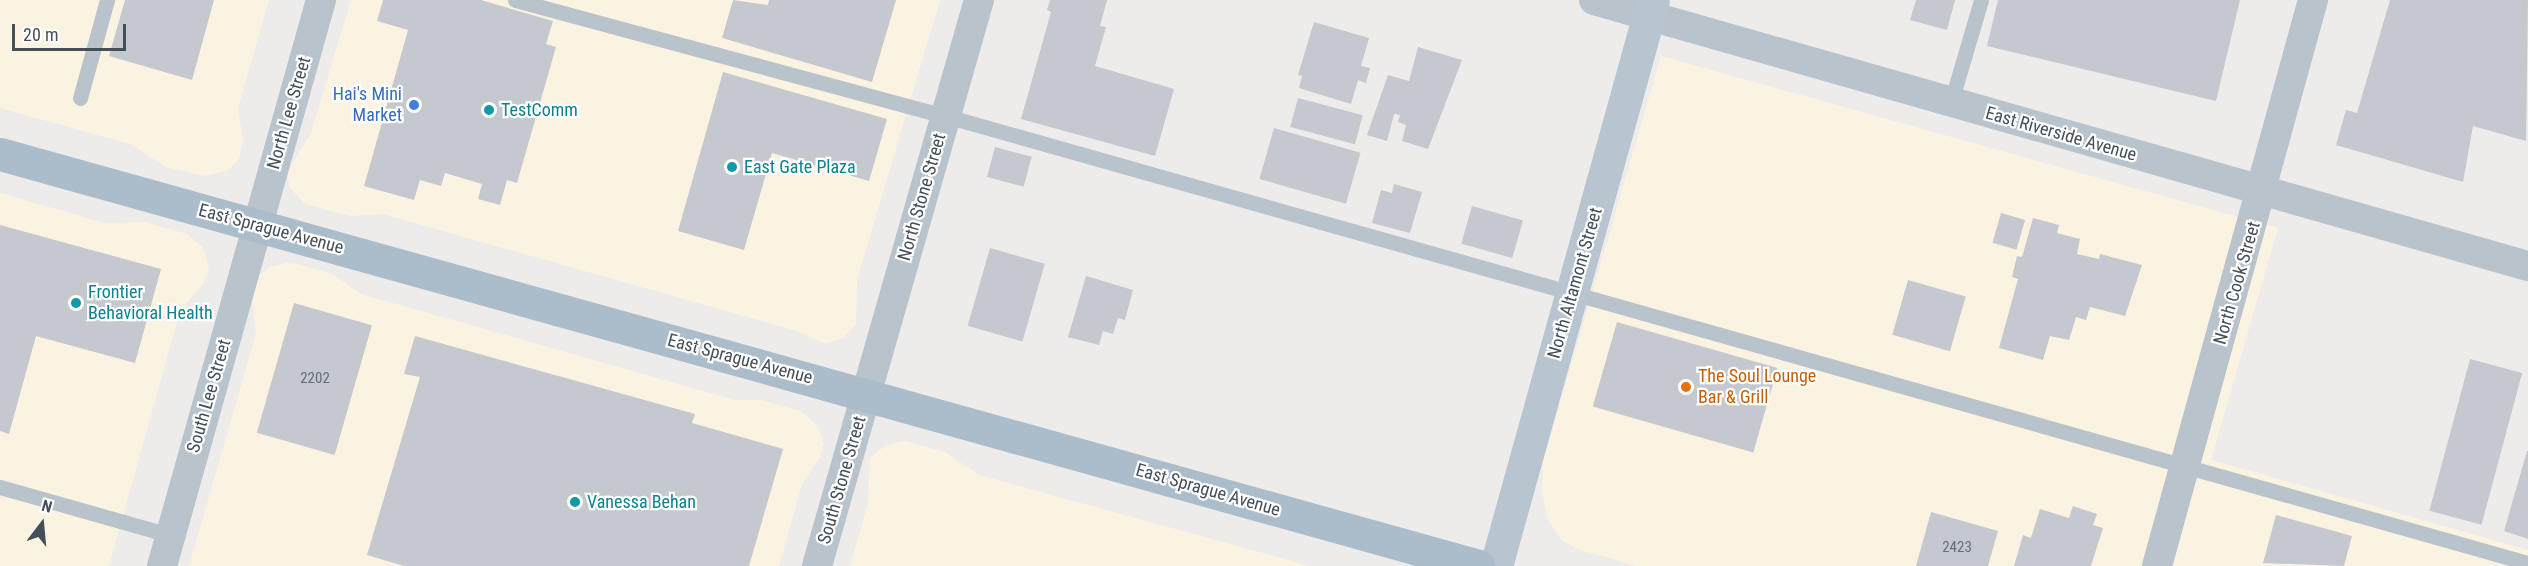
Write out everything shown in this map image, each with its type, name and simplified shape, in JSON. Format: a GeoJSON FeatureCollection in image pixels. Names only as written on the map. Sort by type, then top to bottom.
{"type":"FeatureCollection","features":[{"type":"Feature","properties":{"kind":"main road","name":"East Sprague Avenue"},"geometry":{"type":"LineString","coordinates":[[0,154],[1479,566]]}},
{"type":"Feature","properties":{"kind":"street","name":"North Lee Street"},"geometry":{"type":"LineString","coordinates":[[257,225],[321,0]]}},
{"type":"Feature","properties":{"kind":"street","name":"North Stone Street"},"geometry":{"type":"LineString","coordinates":[[866,394],[979,0]]}},
{"type":"Feature","properties":{"kind":"street","name":"East Riverside Avenue"},"geometry":{"type":"LineString","coordinates":[[1594,0],[1651,8],[1951,102],[2528,267]]}},
{"type":"Feature","properties":{"kind":"street","name":"North Cook Street"},"geometry":{"type":"LineString","coordinates":[[2157,566],[2263,191],[2313,0]]}},
{"type":"Feature","properties":{"kind":"street","name":"North Altamont Street"},"geometry":{"type":"LineString","coordinates":[[1496,566],[1651,8]]}},
{"type":"Feature","properties":{"kind":"street","name":"South Lee Street"},"geometry":{"type":"LineString","coordinates":[[162,566],[257,225]]}},
{"type":"Feature","properties":{"kind":"street","name":"South Stone Street"},"geometry":{"type":"LineString","coordinates":[[818,566],[866,394]]}},
{"type":"Feature","properties":{"kind":"lane"},"geometry":{"type":"LineString","coordinates":[[80,98],[107,0]]}},
{"type":"Feature","properties":{"kind":"lane"},"geometry":{"type":"LineString","coordinates":[[515,0],[946,116],[1571,296],[2528,563]]}},
{"type":"Feature","properties":{"kind":"lane"},"geometry":{"type":"LineString","coordinates":[[1951,102],[1981,0]]}},
{"type":"Feature","properties":{"kind":"lane"},"geometry":{"type":"LineString","coordinates":[[0,486],[170,535]]}},
{"type":"Feature","properties":{"kind":"shaded area"},"geometry":{"type":"Polygon","coordinates":[[[0,0],[269,0],[238,108],[243,141],[239,159],[227,171],[205,176],[166,167],[130,144],[0,108],[0,0]]]}},
{"type":"Feature","properties":{"kind":"shaded area"},"geometry":{"type":"Polygon","coordinates":[[[351,0],[940,0],[857,280],[856,324],[843,338],[826,344],[797,331],[383,214],[350,216],[305,204],[290,188],[287,173],[311,133],[351,0]]]}},
{"type":"Feature","properties":{"kind":"shaded area"},"geometry":{"type":"Polygon","coordinates":[[[1661,56],[2278,228],[2211,460],[2528,550],[2528,566],[1637,566],[1580,550],[1561,540],[1547,518],[1542,491],[1543,462],[1661,56]]]}},
{"type":"Feature","properties":{"kind":"shaded area"},"geometry":{"type":"Polygon","coordinates":[[[0,193],[105,223],[145,222],[187,234],[204,248],[209,269],[203,284],[180,311],[109,566],[0,566],[0,193]]]}},
{"type":"Feature","properties":{"kind":"shaded area"},"geometry":{"type":"Polygon","coordinates":[[[291,262],[332,274],[361,294],[735,400],[761,400],[800,411],[818,426],[824,444],[819,459],[802,484],[779,566],[189,566],[256,334],[252,295],[256,278],[270,267],[291,262]]]}},
{"type":"Feature","properties":{"kind":"shaded area"},"geometry":{"type":"Polygon","coordinates":[[[906,441],[945,452],[979,475],[1310,566],[850,566],[868,503],[870,458],[886,445],[906,441]]]}},
{"type":"Feature","properties":{"kind":"building"},"geometry":{"type":"Polygon","coordinates":[[[125,0],[214,0],[192,80],[109,56],[125,0]]]}},
{"type":"Feature","properties":{"kind":"building"},"geometry":{"type":"Polygon","coordinates":[[[383,0],[481,0],[553,21],[546,44],[556,47],[517,183],[507,180],[500,205],[478,199],[482,184],[445,173],[441,186],[420,180],[414,200],[364,186],[408,30],[377,21],[383,0]]]}},
{"type":"Feature","properties":{"kind":"building"},"geometry":{"type":"Polygon","coordinates":[[[733,0],[768,5],[769,0],[896,0],[872,82],[722,38],[733,0]]]}},
{"type":"Feature","properties":{"kind":"building"},"geometry":{"type":"Polygon","coordinates":[[[1050,0],[1107,0],[1100,26],[1106,27],[1095,66],[1174,89],[1155,156],[1021,119],[1051,12],[1047,10],[1050,0]]]}},
{"type":"Feature","properties":{"kind":"building"},"geometry":{"type":"Polygon","coordinates":[[[1916,0],[1955,0],[1947,30],[1910,20],[1916,0]]]}},
{"type":"Feature","properties":{"kind":"building"},"geometry":{"type":"Polygon","coordinates":[[[1998,0],[2240,0],[2216,101],[1987,46],[1998,0]]]}},
{"type":"Feature","properties":{"kind":"building"},"geometry":{"type":"Polygon","coordinates":[[[2390,0],[2528,0],[2526,141],[2473,126],[2463,182],[2336,145],[2346,110],[2357,113],[2390,0]]]}},
{"type":"Feature","properties":{"kind":"building"},"geometry":{"type":"Polygon","coordinates":[[[1314,22],[1369,38],[1361,66],[1370,68],[1366,83],[1358,80],[1351,104],[1299,88],[1302,76],[1298,75],[1314,22]]]}},
{"type":"Feature","properties":{"kind":"building"},"geometry":{"type":"Polygon","coordinates":[[[1418,47],[1462,60],[1428,149],[1402,141],[1406,125],[1398,122],[1400,115],[1394,114],[1387,141],[1367,135],[1388,75],[1409,81],[1418,47]]]}},
{"type":"Feature","properties":{"kind":"building","name":"East Gate Plaza"},"geometry":{"type":"Polygon","coordinates":[[[723,72],[887,119],[869,181],[772,153],[744,250],[678,231],[723,72]]]}},
{"type":"Feature","properties":{"kind":"building"},"geometry":{"type":"Polygon","coordinates":[[[1298,98],[1363,115],[1355,144],[1290,127],[1298,98]]]}},
{"type":"Feature","properties":{"kind":"building"},"geometry":{"type":"Polygon","coordinates":[[[1274,128],[1361,153],[1346,204],[1259,179],[1274,128]]]}},
{"type":"Feature","properties":{"kind":"building"},"geometry":{"type":"Polygon","coordinates":[[[995,147],[1032,157],[1024,187],[987,177],[995,147]]]}},
{"type":"Feature","properties":{"kind":"building"},"geometry":{"type":"Polygon","coordinates":[[[1394,184],[1422,192],[1410,233],[1372,223],[1381,190],[1392,193],[1394,184]]]}},
{"type":"Feature","properties":{"kind":"building"},"geometry":{"type":"Polygon","coordinates":[[[1472,206],[1523,221],[1512,258],[1461,243],[1472,206]]]}},
{"type":"Feature","properties":{"kind":"building"},"geometry":{"type":"Polygon","coordinates":[[[2001,213],[2025,220],[2016,250],[1992,243],[2001,213]]]}},
{"type":"Feature","properties":{"kind":"building"},"geometry":{"type":"Polygon","coordinates":[[[2033,218],[2059,225],[2057,233],[2080,239],[2077,254],[2099,259],[2100,254],[2142,265],[2125,316],[2090,307],[2086,320],[2076,317],[2069,340],[2050,336],[2043,360],[1999,348],[2018,279],[2012,277],[2017,256],[2022,257],[2033,218]]]}},
{"type":"Feature","properties":{"kind":"building","name":"Frontier Behavioral Health"},"geometry":{"type":"Polygon","coordinates":[[[0,225],[161,269],[135,363],[36,336],[9,434],[0,431],[0,225]]]}},
{"type":"Feature","properties":{"kind":"building"},"geometry":{"type":"Polygon","coordinates":[[[990,248],[1045,264],[1022,342],[968,326],[990,248]]]}},
{"type":"Feature","properties":{"kind":"building"},"geometry":{"type":"Polygon","coordinates":[[[1086,276],[1133,290],[1125,320],[1118,318],[1113,334],[1103,331],[1099,345],[1068,337],[1086,276]]]}},
{"type":"Feature","properties":{"kind":"building"},"geometry":{"type":"Polygon","coordinates":[[[1908,280],[1966,297],[1950,351],[1892,335],[1908,280]]]}},
{"type":"Feature","properties":{"kind":"building"},"geometry":{"type":"Polygon","coordinates":[[[294,303],[372,325],[335,455],[257,433],[294,303]]]}},
{"type":"Feature","properties":{"kind":"building","name":"The Soul Lounge Bar & Grill"},"geometry":{"type":"Polygon","coordinates":[[[1617,322],[1778,368],[1753,453],[1593,407],[1617,322]]]}},
{"type":"Feature","properties":{"kind":"building","name":"Vanessa Behan"},"geometry":{"type":"Polygon","coordinates":[[[415,336],[695,414],[692,423],[783,449],[749,566],[404,566],[367,555],[420,377],[404,374],[415,336]]]}},
{"type":"Feature","properties":{"kind":"building"},"geometry":{"type":"Polygon","coordinates":[[[2470,359],[2522,373],[2482,525],[2429,511],[2470,359]]]}},
{"type":"Feature","properties":{"kind":"building"},"geometry":{"type":"Polygon","coordinates":[[[2528,451],[2528,539],[2504,531],[2528,451]]]}},
{"type":"Feature","properties":{"kind":"building"},"geometry":{"type":"Polygon","coordinates":[[[2073,506],[2097,514],[2093,525],[2103,528],[2091,566],[2014,566],[2023,535],[2031,538],[2040,509],[2069,518],[2073,506]]]}},
{"type":"Feature","properties":{"kind":"building"},"geometry":{"type":"Polygon","coordinates":[[[1931,512],[1998,531],[1988,566],[1916,566],[1931,512]]]}},
{"type":"Feature","properties":{"kind":"building"},"geometry":{"type":"Polygon","coordinates":[[[2276,515],[2352,536],[2344,566],[2263,563],[2276,515]]]}},
{"type":"Feature","properties":{"kind":"place","name":"Hai's Mini Market"},"geometry":{"type":"Point","coordinates":[414,105]}},
{"type":"Feature","properties":{"kind":"place","name":"TestComm"},"geometry":{"type":"Point","coordinates":[489,110]}},
{"type":"Feature","properties":{"kind":"place","name":"East Gate Plaza"},"geometry":{"type":"Point","coordinates":[732,167]}},
{"type":"Feature","properties":{"kind":"place","name":"Frontier Behavioral Health"},"geometry":{"type":"Point","coordinates":[76,303]}},
{"type":"Feature","properties":{"kind":"place","name":"The Soul Lounge Bar & Grill"},"geometry":{"type":"Point","coordinates":[1686,387]}},
{"type":"Feature","properties":{"kind":"place","name":"Vanessa Behan"},"geometry":{"type":"Point","coordinates":[575,502]}}]}
